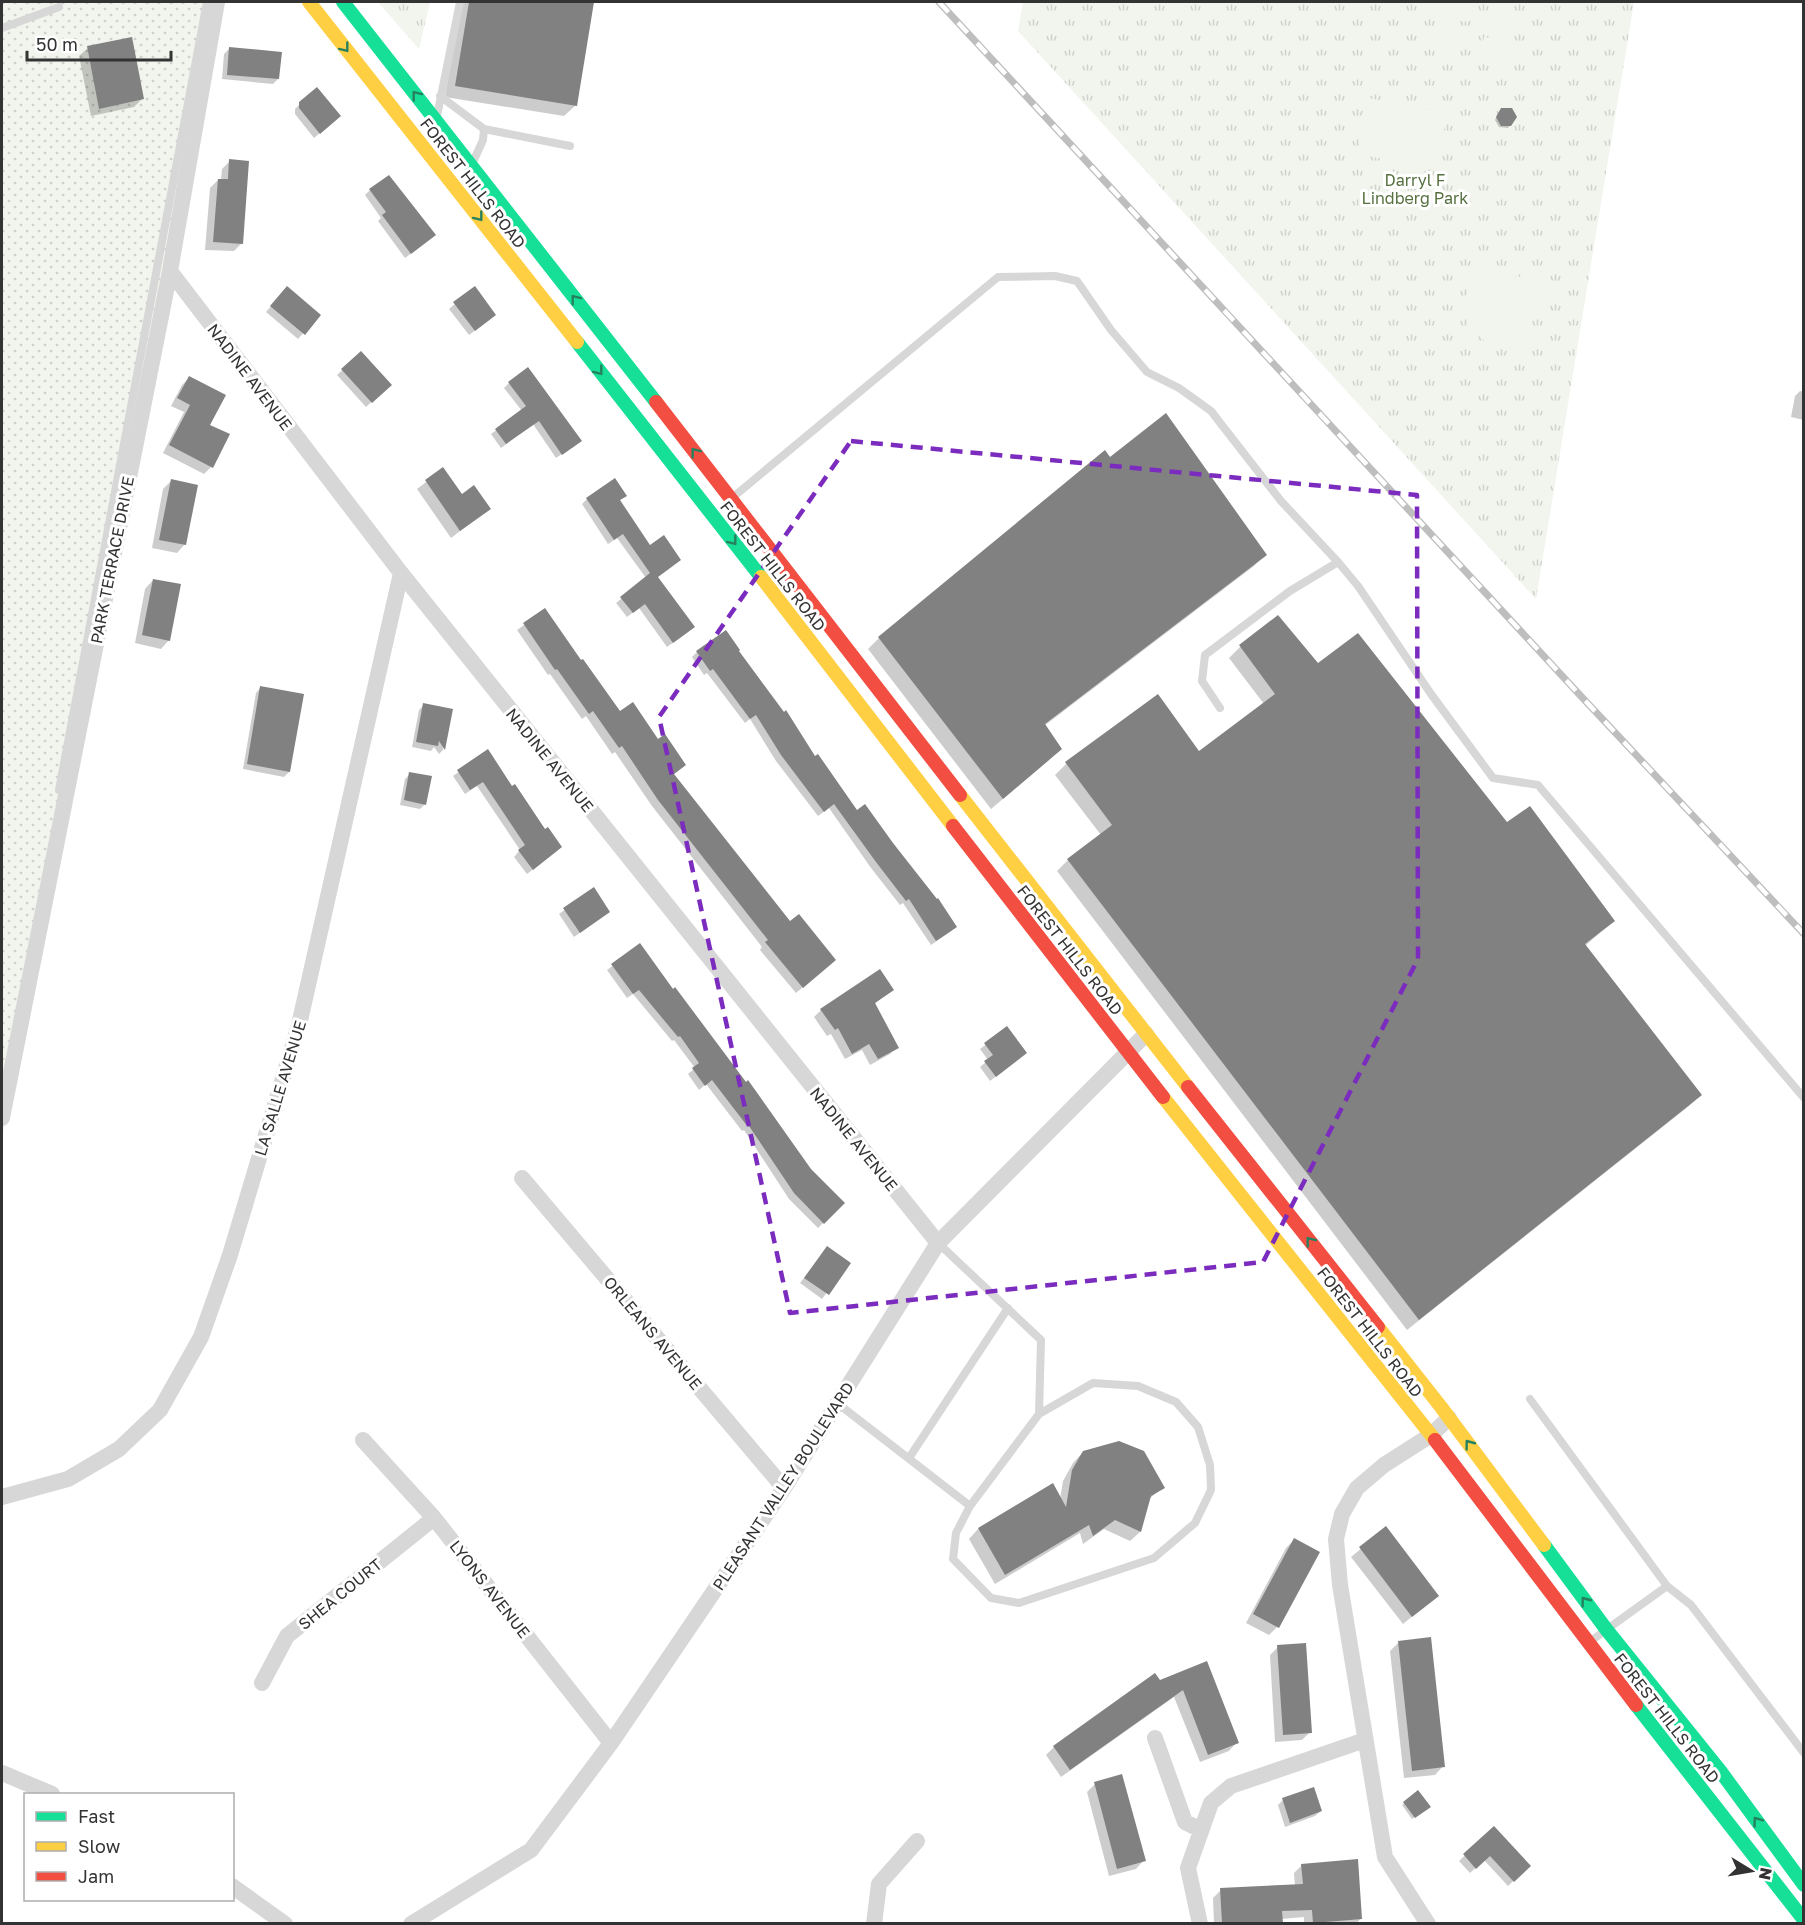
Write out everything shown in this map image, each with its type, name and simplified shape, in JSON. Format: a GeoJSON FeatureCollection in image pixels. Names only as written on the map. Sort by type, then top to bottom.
{"type":"FeatureCollection","features":[{"type":"Feature","properties":{"kind":"street","name":"PARK TERRACE DRIVE"},"geometry":{"type":"LineString","coordinates":[[2,1118],[170,271],[217,2]]}},
{"type":"Feature","properties":{"kind":"street","name":"FOREST HILLS ROAD"},"geometry":{"type":"LineString","coordinates":[[309,2],[714,516],[1127,1052],[1431,1435],[1587,1643],[1803,1920]]}},
{"type":"Feature","properties":{"kind":"street","name":"FOREST HILLS ROAD"},"geometry":{"type":"LineString","coordinates":[[343,2],[1146,1034],[1449,1418],[1606,1629],[1721,1772],[1803,1885]]}},
{"type":"Feature","properties":{"kind":"street"},"geometry":{"type":"LineString","coordinates":[[454,186],[471,166]]}},
{"type":"Feature","properties":{"kind":"street","name":"NADINE AVENUE"},"geometry":{"type":"LineString","coordinates":[[170,271],[401,573],[938,1243]]}},
{"type":"Feature","properties":{"kind":"street"},"geometry":{"type":"LineString","coordinates":[[714,516],[731,498]]}},
{"type":"Feature","properties":{"kind":"street","name":"LA SALLE AVENUE"},"geometry":{"type":"LineString","coordinates":[[2,1497],[68,1479],[119,1449],[160,1410],[201,1337],[230,1255],[299,1025],[401,573]]}},
{"type":"Feature","properties":{"kind":"street","name":"PLEASANT VALLEY BOULEVARD"},"geometry":{"type":"LineString","coordinates":[[411,1923],[531,1850],[611,1743],[784,1488],[938,1243],[1146,1034]]}},
{"type":"Feature","properties":{"kind":"street","name":"ORLEANS AVENUE"},"geometry":{"type":"LineString","coordinates":[[522,1178],[784,1488]]}},
{"type":"Feature","properties":{"kind":"street"},"geometry":{"type":"LineString","coordinates":[[1428,1923],[1385,1857],[1340,1585],[1336,1539],[1342,1514],[1357,1488],[1384,1465],[1431,1435],[1449,1418]]}},
{"type":"Feature","properties":{"kind":"street","name":"LYONS AVENUE"},"geometry":{"type":"LineString","coordinates":[[363,1440],[434,1518],[611,1743]]}},
{"type":"Feature","properties":{"kind":"street","name":"SHEA COURT"},"geometry":{"type":"LineString","coordinates":[[262,1683],[287,1636],[434,1518]]}},
{"type":"Feature","properties":{"kind":"street"},"geometry":{"type":"LineString","coordinates":[[1155,1738],[1185,1822],[1201,1830]]}},
{"type":"Feature","properties":{"kind":"street"},"geometry":{"type":"LineString","coordinates":[[1200,1923],[1188,1868],[1211,1803],[1231,1786],[1365,1740]]}},
{"type":"Feature","properties":{"kind":"street"},"geometry":{"type":"LineString","coordinates":[[2,1773],[50,1793]]}},
{"type":"Feature","properties":{"kind":"street"},"geometry":{"type":"LineString","coordinates":[[874,1923],[879,1884],[917,1841]]}},
{"type":"Feature","properties":{"kind":"street"},"geometry":{"type":"LineString","coordinates":[[234,1887],[285,1923]]}},
{"type":"Feature","properties":{"kind":"lane"},"geometry":{"type":"LineString","coordinates":[[2,1094],[207,2]]}},
{"type":"Feature","properties":{"kind":"lane"},"geometry":{"type":"LineString","coordinates":[[436,120],[460,2]]}},
{"type":"Feature","properties":{"kind":"lane"},"geometry":{"type":"LineString","coordinates":[[2,28],[59,7]]}},
{"type":"Feature","properties":{"kind":"lane"},"geometry":{"type":"LineString","coordinates":[[440,96],[484,129],[570,146]]}},
{"type":"Feature","properties":{"kind":"lane"},"geometry":{"type":"LineString","coordinates":[[471,166],[483,140],[484,129]]}},
{"type":"Feature","properties":{"kind":"lane"},"geometry":{"type":"LineString","coordinates":[[731,498],[998,277],[1055,276],[1077,281],[1111,330],[1147,372],[1179,388],[1211,411],[1281,501],[1338,562],[1358,586],[1431,694],[1493,778],[1538,785],[1803,1098]]}},
{"type":"Feature","properties":{"kind":"lane"},"geometry":{"type":"LineString","coordinates":[[1220,708],[1202,681],[1205,655],[1290,591],[1338,562]]}},
{"type":"Feature","properties":{"kind":"lane"},"geometry":{"type":"LineString","coordinates":[[938,1243],[1041,1340],[1039,1414]]}},
{"type":"Feature","properties":{"kind":"lane"},"geometry":{"type":"LineString","coordinates":[[909,1458],[1008,1308]]}},
{"type":"Feature","properties":{"kind":"lane"},"geometry":{"type":"LineString","coordinates":[[1093,1383],[1137,1386],[1176,1402],[1198,1427],[1210,1466],[1211,1490],[1195,1523],[1154,1558],[1019,1603],[991,1598],[953,1559],[956,1533],[970,1506],[1039,1414],[1093,1383]]}},
{"type":"Feature","properties":{"kind":"lane"},"geometry":{"type":"LineString","coordinates":[[1530,1399],[1667,1586],[1691,1605],[1803,1753]]}},
{"type":"Feature","properties":{"kind":"lane"},"geometry":{"type":"LineString","coordinates":[[837,1403],[970,1506]]}},
{"type":"Feature","properties":{"kind":"lane"},"geometry":{"type":"LineString","coordinates":[[1587,1643],[1667,1586]]}},
{"type":"Feature","properties":{"kind":"highlighted area"},"geometry":{"type":"Polygon","coordinates":[[[851,441],[1417,495],[1418,959],[1263,1262],[790,1313],[659,717],[851,441]]]}},
{"type":"Feature","properties":{"kind":"green space"},"geometry":{"type":"Polygon","coordinates":[[[2,2],[212,2],[2,1137],[2,2]]]}},
{"type":"Feature","properties":{"kind":"green space"},"geometry":{"type":"Polygon","coordinates":[[[378,2],[430,2],[419,49],[378,2]]]}},
{"type":"Feature","properties":{"kind":"green space","name":"Darryl F Lindberg Park"},"geometry":{"type":"Polygon","coordinates":[[[1023,2],[1634,2],[1536,599],[1018,31],[1023,2]]]}},
{"type":"Feature","properties":{"kind":"green space"},"geometry":{"type":"Polygon","coordinates":[[[1433,2],[1472,5],[1468,22],[1431,15],[1433,2]]]}},
{"type":"Feature","properties":{"kind":"green space"},"geometry":{"type":"Polygon","coordinates":[[[1489,8],[1527,15],[1524,32],[1486,25],[1489,8]]]}},
{"type":"Feature","properties":{"kind":"green space"},"geometry":{"type":"Polygon","coordinates":[[[1428,26],[1466,34],[1463,51],[1425,43],[1428,26]]]}},
{"type":"Feature","properties":{"kind":"green space"},"geometry":{"type":"Polygon","coordinates":[[[1484,37],[1521,44],[1518,61],[1480,54],[1484,37]]]}},
{"type":"Feature","properties":{"kind":"green space"},"geometry":{"type":"Polygon","coordinates":[[[1369,98],[1447,113],[1437,169],[1358,154],[1369,98]]]}},
{"type":"Feature","properties":{"kind":"green space"},"geometry":{"type":"Polygon","coordinates":[[[1535,267],[1550,290],[1534,304],[1524,342],[1493,347],[1468,328],[1464,299],[1479,271],[1519,277],[1535,267]]]}},
{"type":"Feature","properties":{"kind":"building"},"geometry":{"type":"Polygon","coordinates":[[[469,2],[594,2],[577,106],[455,86],[469,2]]]}},
{"type":"Feature","properties":{"kind":"building"},"geometry":{"type":"Polygon","coordinates":[[[132,37],[144,99],[99,109],[87,46],[132,37]]]}},
{"type":"Feature","properties":{"kind":"building"},"geometry":{"type":"Polygon","coordinates":[[[229,47],[282,52],[279,79],[227,75],[229,47]]]}},
{"type":"Feature","properties":{"kind":"building"},"geometry":{"type":"Polygon","coordinates":[[[317,87],[341,116],[320,134],[299,108],[299,102],[317,87]]]}},
{"type":"Feature","properties":{"kind":"building"},"geometry":{"type":"Polygon","coordinates":[[[1501,108],[1512,108],[1517,117],[1511,126],[1501,126],[1496,117],[1501,108]]]}},
{"type":"Feature","properties":{"kind":"building"},"geometry":{"type":"Polygon","coordinates":[[[229,159],[249,161],[243,244],[213,242],[218,179],[228,179],[229,159]]]}},
{"type":"Feature","properties":{"kind":"building"},"geometry":{"type":"Polygon","coordinates":[[[389,175],[436,235],[411,254],[382,215],[386,212],[369,189],[389,175]]]}},
{"type":"Feature","properties":{"kind":"building"},"geometry":{"type":"Polygon","coordinates":[[[287,286],[321,315],[305,335],[270,306],[287,286]]]}},
{"type":"Feature","properties":{"kind":"building"},"geometry":{"type":"Polygon","coordinates":[[[475,286],[496,315],[475,331],[453,302],[475,286]]]}},
{"type":"Feature","properties":{"kind":"building"},"geometry":{"type":"Polygon","coordinates":[[[361,351],[392,385],[372,403],[341,369],[361,351]]]}},
{"type":"Feature","properties":{"kind":"building"},"geometry":{"type":"Polygon","coordinates":[[[528,367],[582,441],[562,455],[539,421],[506,444],[495,429],[526,406],[508,382],[528,367]]]}},
{"type":"Feature","properties":{"kind":"building"},"geometry":{"type":"Polygon","coordinates":[[[189,376],[226,395],[210,425],[230,434],[213,468],[169,445],[190,405],[177,398],[189,376]]]}},
{"type":"Feature","properties":{"kind":"building"},"geometry":{"type":"Polygon","coordinates":[[[1166,413],[1267,555],[1045,724],[1062,749],[1003,799],[878,637],[1105,450],[1110,457],[1166,413]]]}},
{"type":"Feature","properties":{"kind":"building"},"geometry":{"type":"Polygon","coordinates":[[[443,467],[462,494],[474,485],[491,509],[460,531],[425,480],[443,467]]]}},
{"type":"Feature","properties":{"kind":"building"},"geometry":{"type":"Polygon","coordinates":[[[615,478],[627,496],[620,500],[650,545],[664,535],[681,560],[658,577],[695,627],[673,643],[645,604],[633,613],[620,597],[650,573],[623,534],[614,540],[586,498],[615,478]]]}},
{"type":"Feature","properties":{"kind":"building"},"geometry":{"type":"Polygon","coordinates":[[[171,479],[198,485],[186,545],[159,540],[171,479]]]}},
{"type":"Feature","properties":{"kind":"building"},"geometry":{"type":"Polygon","coordinates":[[[153,579],[181,584],[170,641],[142,635],[153,579]]]}},
{"type":"Feature","properties":{"kind":"building"},"geometry":{"type":"Polygon","coordinates":[[[545,608],[620,711],[633,702],[658,739],[665,734],[686,765],[674,774],[790,921],[799,914],[836,960],[803,988],[765,942],[768,940],[658,800],[622,746],[619,748],[593,711],[589,714],[523,623],[545,608]]]}},
{"type":"Feature","properties":{"kind":"building"},"geometry":{"type":"Polygon","coordinates":[[[1278,615],[1318,663],[1358,633],[1507,822],[1530,806],[1615,921],[1585,944],[1702,1095],[1419,1320],[1067,859],[1112,825],[1065,762],[1158,694],[1199,751],[1275,694],[1239,645],[1278,615]]]}},
{"type":"Feature","properties":{"kind":"building"},"geometry":{"type":"Polygon","coordinates":[[[726,630],[784,712],[786,710],[815,756],[818,754],[857,810],[865,804],[893,843],[938,898],[957,927],[936,941],[909,899],[906,901],[834,804],[824,812],[781,755],[756,715],[750,719],[713,669],[710,671],[696,651],[726,630]]]}},
{"type":"Feature","properties":{"kind":"building"},"geometry":{"type":"Polygon","coordinates":[[[260,686],[304,694],[290,772],[247,764],[260,686]]]}},
{"type":"Feature","properties":{"kind":"building"},"geometry":{"type":"Polygon","coordinates":[[[423,703],[453,709],[445,750],[439,741],[438,746],[416,742],[423,703]]]}},
{"type":"Feature","properties":{"kind":"building"},"geometry":{"type":"Polygon","coordinates":[[[488,749],[512,786],[515,784],[545,829],[548,827],[562,847],[533,870],[518,850],[525,845],[483,782],[470,790],[457,770],[488,749]]]}},
{"type":"Feature","properties":{"kind":"building"},"geometry":{"type":"Polygon","coordinates":[[[409,772],[432,776],[426,805],[404,800],[409,772]]]}},
{"type":"Feature","properties":{"kind":"building"},"geometry":{"type":"Polygon","coordinates":[[[594,887],[610,912],[580,933],[563,908],[594,887]]]}},
{"type":"Feature","properties":{"kind":"building"},"geometry":{"type":"Polygon","coordinates":[[[640,943],[746,1082],[748,1080],[811,1169],[845,1203],[824,1224],[794,1193],[749,1126],[712,1080],[705,1086],[692,1068],[699,1063],[680,1036],[678,1037],[639,990],[633,994],[611,964],[640,943]]]}},
{"type":"Feature","properties":{"kind":"building"},"geometry":{"type":"Polygon","coordinates":[[[880,969],[894,990],[875,1003],[899,1048],[878,1059],[869,1044],[852,1054],[838,1028],[835,1030],[820,1009],[880,969]]]}},
{"type":"Feature","properties":{"kind":"building"},"geometry":{"type":"Polygon","coordinates":[[[1007,1026],[1027,1053],[996,1077],[984,1061],[993,1055],[984,1043],[1007,1026]]]}},
{"type":"Feature","properties":{"kind":"building"},"geometry":{"type":"Polygon","coordinates":[[[827,1246],[851,1263],[829,1295],[804,1278],[827,1246]]]}},
{"type":"Feature","properties":{"kind":"building"},"geometry":{"type":"Polygon","coordinates":[[[1119,1441],[1144,1451],[1165,1488],[1151,1496],[1141,1532],[1115,1520],[1093,1536],[1089,1525],[1005,1575],[978,1528],[1053,1483],[1066,1507],[1072,1470],[1083,1451],[1119,1441]]]}},
{"type":"Feature","properties":{"kind":"building"},"geometry":{"type":"Polygon","coordinates":[[[1386,1526],[1439,1596],[1412,1617],[1359,1547],[1386,1526]]]}},
{"type":"Feature","properties":{"kind":"building"},"geometry":{"type":"Polygon","coordinates":[[[1294,1538],[1320,1552],[1279,1628],[1253,1614],[1294,1538]]]}},
{"type":"Feature","properties":{"kind":"building"},"geometry":{"type":"Polygon","coordinates":[[[1431,1637],[1445,1767],[1412,1771],[1398,1641],[1431,1637]]]}},
{"type":"Feature","properties":{"kind":"building"},"geometry":{"type":"Polygon","coordinates":[[[1306,1643],[1312,1733],[1283,1735],[1277,1645],[1306,1643]]]}},
{"type":"Feature","properties":{"kind":"building"},"geometry":{"type":"Polygon","coordinates":[[[1207,1661],[1239,1743],[1208,1755],[1183,1690],[1070,1770],[1053,1746],[1155,1673],[1160,1680],[1207,1661]]]}},
{"type":"Feature","properties":{"kind":"building"},"geometry":{"type":"Polygon","coordinates":[[[1122,1774],[1146,1861],[1117,1869],[1094,1782],[1122,1774]]]}},
{"type":"Feature","properties":{"kind":"building"},"geometry":{"type":"Polygon","coordinates":[[[1314,1787],[1322,1811],[1290,1823],[1282,1798],[1314,1787]]]}},
{"type":"Feature","properties":{"kind":"building"},"geometry":{"type":"Polygon","coordinates":[[[1418,1790],[1431,1807],[1415,1818],[1403,1802],[1418,1790]]]}},
{"type":"Feature","properties":{"kind":"building"},"geometry":{"type":"Polygon","coordinates":[[[1494,1826],[1531,1866],[1514,1882],[1490,1856],[1476,1869],[1463,1854],[1494,1826]]]}},
{"type":"Feature","properties":{"kind":"building"},"geometry":{"type":"Polygon","coordinates":[[[1358,1859],[1362,1919],[1313,1923],[1312,1910],[1282,1911],[1283,1923],[1222,1923],[1220,1888],[1303,1884],[1301,1864],[1358,1859]]]}},
{"type":"Feature","properties":{"kind":"railway"},"geometry":{"type":"LineString","coordinates":[[939,2],[1804,934]]}},
{"type":"Feature","properties":{"kind":"traffic: fast"},"geometry":{"type":"LineString","coordinates":[[343,2],[656,402]]}},
{"type":"Feature","properties":{"kind":"traffic: fast"},"geometry":{"type":"LineString","coordinates":[[577,342],[761,577]]}},
{"type":"Feature","properties":{"kind":"traffic: fast"},"geometry":{"type":"LineString","coordinates":[[1544,1545],[1606,1629],[1721,1772],[1804,1885]]}},
{"type":"Feature","properties":{"kind":"traffic: fast"},"geometry":{"type":"LineString","coordinates":[[1636,1705],[1804,1920]]}},
{"type":"Feature","properties":{"kind":"traffic: slow"},"geometry":{"type":"LineString","coordinates":[[309,2],[577,342]]}},
{"type":"Feature","properties":{"kind":"traffic: slow"},"geometry":{"type":"LineString","coordinates":[[761,577],[953,826]]}},
{"type":"Feature","properties":{"kind":"traffic: slow"},"geometry":{"type":"LineString","coordinates":[[960,795],[1188,1087]]}},
{"type":"Feature","properties":{"kind":"traffic: slow"},"geometry":{"type":"LineString","coordinates":[[1163,1097],[1435,1440]]}},
{"type":"Feature","properties":{"kind":"traffic: slow"},"geometry":{"type":"LineString","coordinates":[[1378,1327],[1544,1545]]}},
{"type":"Feature","properties":{"kind":"traffic: jam"},"geometry":{"type":"LineString","coordinates":[[656,402],[960,795]]}},
{"type":"Feature","properties":{"kind":"traffic: jam"},"geometry":{"type":"LineString","coordinates":[[953,826],[1163,1097]]}},
{"type":"Feature","properties":{"kind":"traffic: jam"},"geometry":{"type":"LineString","coordinates":[[1188,1087],[1378,1327]]}},
{"type":"Feature","properties":{"kind":"traffic: jam"},"geometry":{"type":"LineString","coordinates":[[1435,1440],[1636,1705]]}}]}
